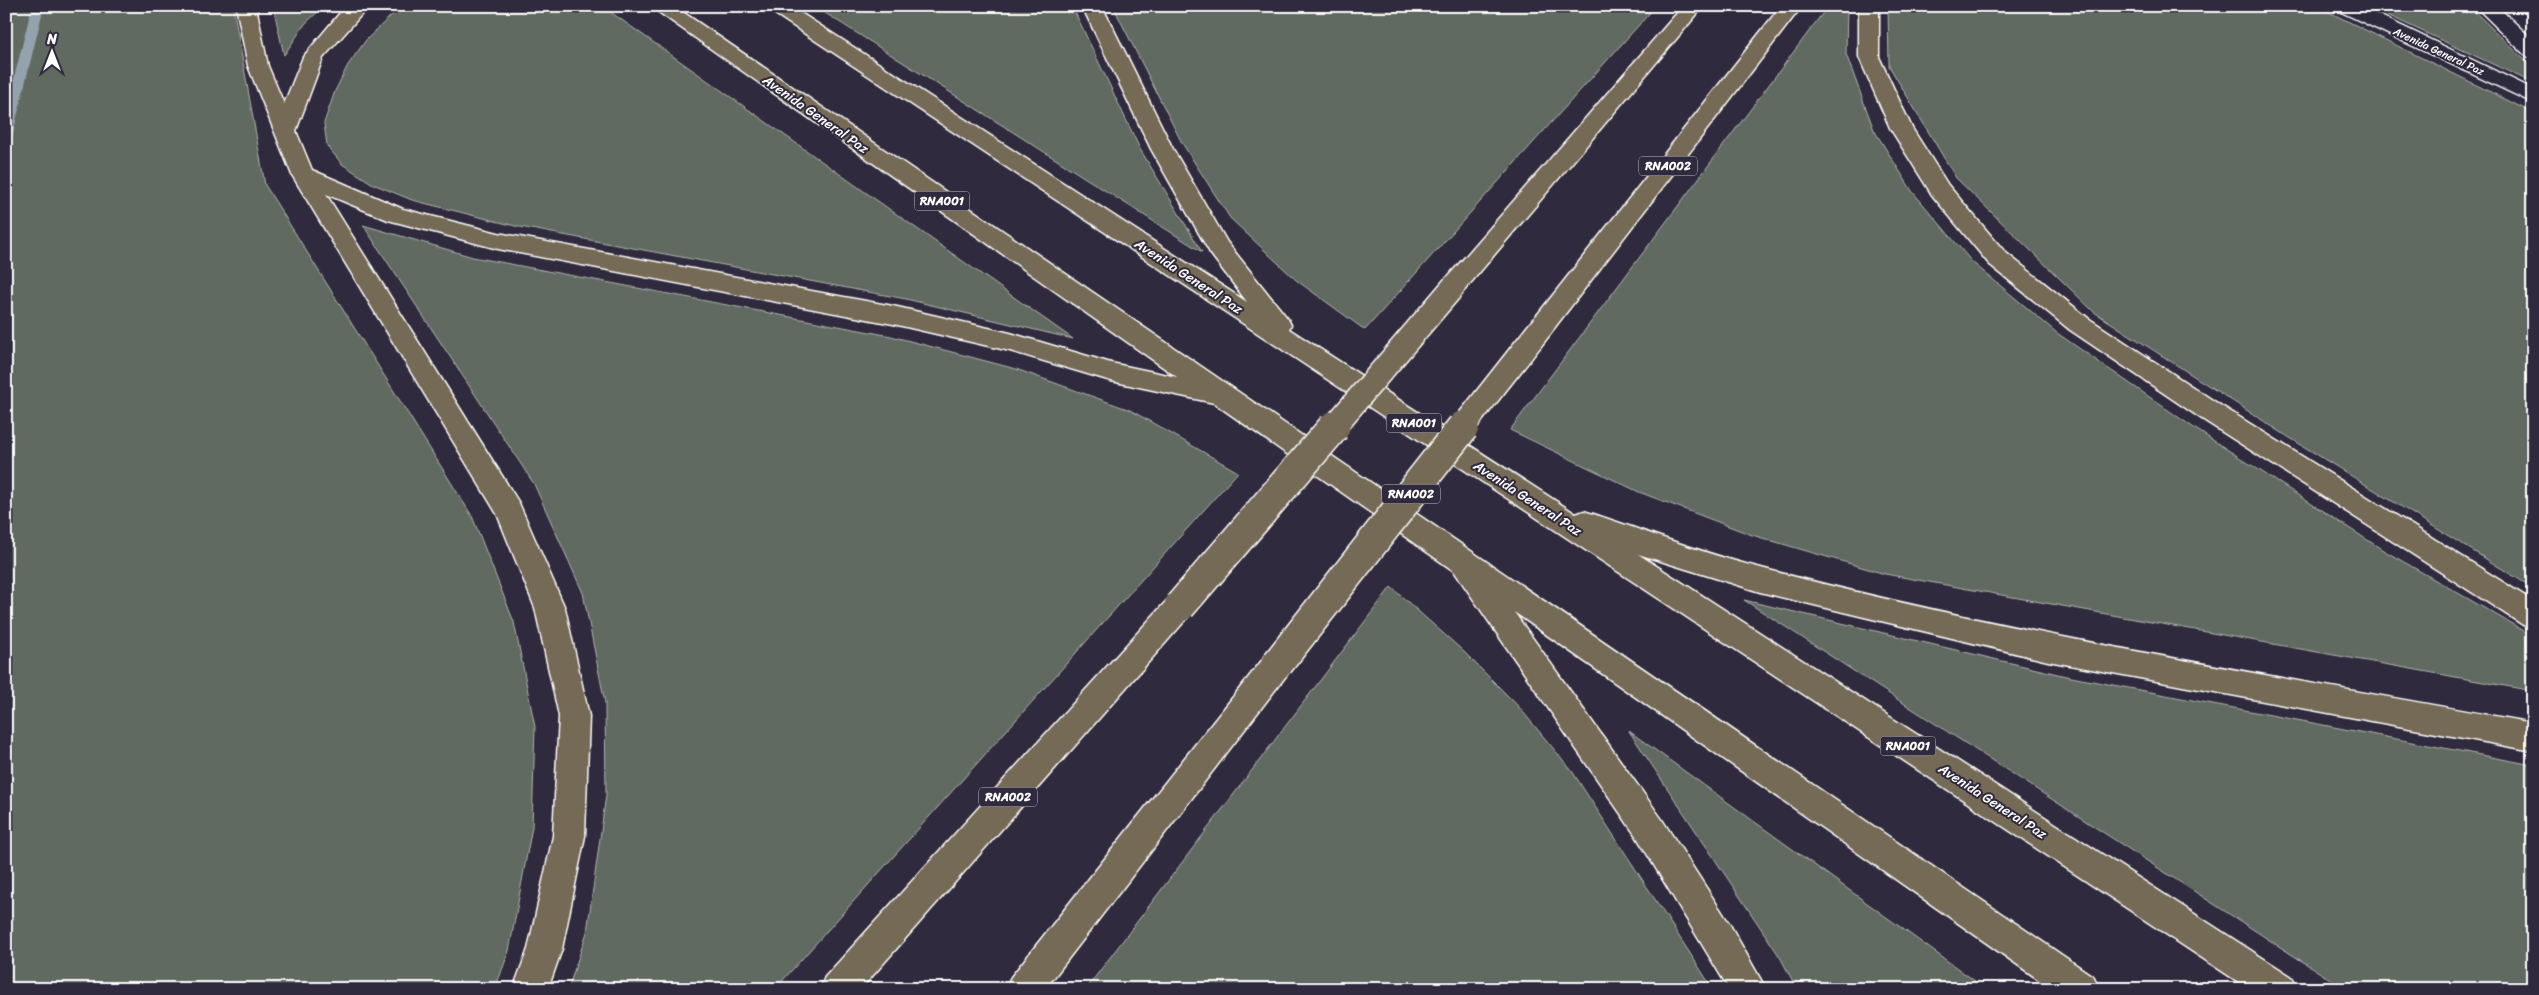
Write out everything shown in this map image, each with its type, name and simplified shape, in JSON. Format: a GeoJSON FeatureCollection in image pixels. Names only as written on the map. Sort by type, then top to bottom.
{"type":"FeatureCollection","features":[{"type":"Feature","properties":{"kind":"highway"},"geometry":{"type":"LineString","coordinates":[[246,6],[258,66],[303,176],[509,511],[550,608],[574,716],[568,836],[545,948],[530,989]]}},
{"type":"Feature","properties":{"kind":"highway"},"geometry":{"type":"LineString","coordinates":[[284,130],[313,57],[359,6]]}},
{"type":"Feature","properties":{"kind":"highway","name":"Avenida General Paz"},"geometry":{"type":"LineString","coordinates":[[660,6],[2082,989]]}},
{"type":"Feature","properties":{"kind":"highway","name":"Avenida General Paz"},"geometry":{"type":"LineString","coordinates":[[776,6],[2280,989]]}},
{"type":"Feature","properties":{"kind":"highway"},"geometry":{"type":"LineString","coordinates":[[1092,6],[1162,150],[1218,247],[1292,342]]}},
{"type":"Feature","properties":{"kind":"highway","name":"RNA002"},"geometry":{"type":"LineString","coordinates":[[837,989],[1180,606],[1694,6]]}},
{"type":"Feature","properties":{"kind":"highway","name":"RNA002"},"geometry":{"type":"LineString","coordinates":[[1023,989],[1792,6]]}},
{"type":"Feature","properties":{"kind":"highway"},"geometry":{"type":"LineString","coordinates":[[1869,6],[1869,57],[1901,128],[1940,190],[1997,258],[2079,324],[2186,395],[2533,616]]}},
{"type":"Feature","properties":{"kind":"highway"},"geometry":{"type":"LineString","coordinates":[[303,176],[396,215],[498,241],[893,315],[1010,342],[1111,372],[1224,396]]}},
{"type":"Feature","properties":{"kind":"highway"},"geometry":{"type":"LineString","coordinates":[[1536,504],[1651,547],[1760,580],[2048,648],[2533,737]]}},
{"type":"Feature","properties":{"kind":"highway"},"geometry":{"type":"LineString","coordinates":[[1457,556],[1585,738],[1633,802],[1710,918],[1749,989]]}},
{"type":"Feature","properties":{"kind":"street","name":"Avenida General Paz"},"geometry":{"type":"LineString","coordinates":[[2344,6],[2533,97]]}},
{"type":"Feature","properties":{"kind":"street"},"geometry":{"type":"LineString","coordinates":[[2485,6],[2533,52]]}},
{"type":"Feature","properties":{"kind":"shaded area"},"geometry":{"type":"Polygon","coordinates":[[[6,6],[233,6],[265,185],[472,516],[514,622],[535,727],[532,827],[509,951],[495,989],[6,989],[6,6]]]}},
{"type":"Feature","properties":{"kind":"shaded area"},"geometry":{"type":"Polygon","coordinates":[[[273,6],[324,6],[305,24],[284,55],[273,6]]]}},
{"type":"Feature","properties":{"kind":"shaded area"},"geometry":{"type":"Polygon","coordinates":[[[401,6],[602,6],[1073,339],[906,299],[515,226],[412,200],[373,184],[342,164],[327,146],[324,123],[335,91],[348,65],[366,40],[401,6]]]}},
{"type":"Feature","properties":{"kind":"shaded area"},"geometry":{"type":"Polygon","coordinates":[[[814,6],[1072,6],[1140,149],[1202,252],[814,6]]]}},
{"type":"Feature","properties":{"kind":"shaded area"},"geometry":{"type":"Polygon","coordinates":[[[1113,6],[1656,6],[1365,330],[1296,280],[1230,218],[1182,143],[1113,6]]]}},
{"type":"Feature","properties":{"kind":"shaded area"},"geometry":{"type":"Polygon","coordinates":[[[1828,6],[1847,6],[1846,54],[1874,130],[1912,191],[1972,262],[2057,333],[2197,430],[2383,550],[2533,636],[2533,691],[1885,574],[1752,535],[1639,492],[1510,430],[1828,6]]]}},
{"type":"Feature","properties":{"kind":"shaded area"},"geometry":{"type":"Polygon","coordinates":[[[1888,6],[2317,6],[2533,113],[2533,588],[2290,438],[2094,312],[1956,178],[1889,66],[1888,6]]]}},
{"type":"Feature","properties":{"kind":"shaded area"},"geometry":{"type":"Polygon","coordinates":[[[2368,6],[2469,6],[2533,68],[2533,83],[2368,6]]]}},
{"type":"Feature","properties":{"kind":"shaded area"},"geometry":{"type":"Polygon","coordinates":[[[363,225],[473,257],[891,336],[1016,369],[1130,410],[1238,472],[775,989],[568,989],[587,932],[606,795],[605,703],[583,593],[534,484],[363,225]]]}},
{"type":"Feature","properties":{"kind":"shaded area"},"geometry":{"type":"Polygon","coordinates":[[[1391,587],[1462,650],[1518,706],[1572,771],[1713,989],[1086,989],[1391,587]]]}},
{"type":"Feature","properties":{"kind":"shaded area"},"geometry":{"type":"Polygon","coordinates":[[[1744,600],[2066,676],[2533,765],[2533,989],[2345,989],[1744,600]]]}},
{"type":"Feature","properties":{"kind":"shaded area"},"geometry":{"type":"Polygon","coordinates":[[[1629,731],[1986,989],[1797,989],[1780,957],[1629,731]]]}},
{"type":"Feature","properties":{"kind":"waterway"},"geometry":{"type":"LineString","coordinates":[[6,137],[38,6]]}}]}
